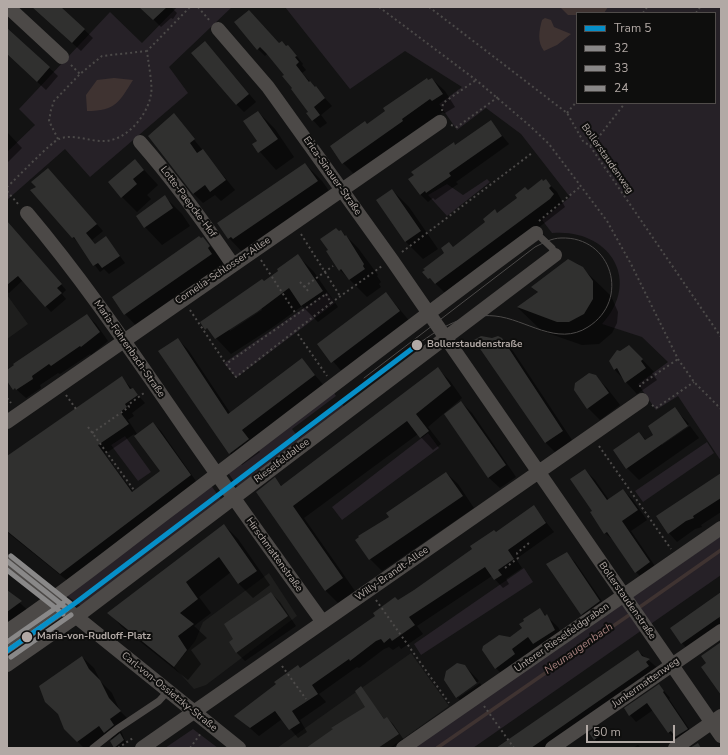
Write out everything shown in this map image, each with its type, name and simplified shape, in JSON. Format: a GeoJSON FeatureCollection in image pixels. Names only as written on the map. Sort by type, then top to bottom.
{"type":"FeatureCollection","features":[{"type":"Feature","properties":{"kind":"street"},"geometry":{"type":"LineString","coordinates":[[8,7],[62,57]]}},
{"type":"Feature","properties":{"kind":"street","name":"Erica-Sinauer-Straße"},"geometry":{"type":"LineString","coordinates":[[218,29],[268,87],[392,260],[442,334]]}},
{"type":"Feature","properties":{"kind":"street","name":"Cornelia-Schlosser-Allee"},"geometry":{"type":"LineString","coordinates":[[7,422],[440,122]]}},
{"type":"Feature","properties":{"kind":"street","name":"Lotte-Paepcke-Hof"},"geometry":{"type":"LineString","coordinates":[[140,142],[167,173],[201,218],[233,265]]}},
{"type":"Feature","properties":{"kind":"street","name":"Maria-Föhrenbach-Straße"},"geometry":{"type":"LineString","coordinates":[[27,213],[70,265],[230,493]]}},
{"type":"Feature","properties":{"kind":"street","name":"Rieselfeldallee"},"geometry":{"type":"LineString","coordinates":[[7,665],[65,607],[217,474],[334,386],[427,313],[536,233]]}},
{"type":"Feature","properties":{"kind":"street","name":"Rieselfeldallee"},"geometry":{"type":"LineString","coordinates":[[7,631],[65,607],[230,493],[442,334],[554,255]]}},
{"type":"Feature","properties":{"kind":"street","name":"Bollerstaudenstraße"},"geometry":{"type":"LineString","coordinates":[[442,334],[672,665],[716,719],[721,736]]}},
{"type":"Feature","properties":{"kind":"street","name":"Willy-Brandt-Allee"},"geometry":{"type":"LineString","coordinates":[[142,748],[322,621],[370,590],[642,400]]}},
{"type":"Feature","properties":{"kind":"street","name":"Hirschmattenstraße"},"geometry":{"type":"LineString","coordinates":[[230,493],[322,621]]}},
{"type":"Feature","properties":{"kind":"street","name":"Unterer Rieselfeldgraben"},"geometry":{"type":"LineString","coordinates":[[403,748],[455,712],[627,600],[677,558],[721,528]]}},
{"type":"Feature","properties":{"kind":"street","name":"Carl-von-Ossietzky-Straße"},"geometry":{"type":"LineString","coordinates":[[7,561],[239,748]]}},
{"type":"Feature","properties":{"kind":"street","name":"Junkermattenweg"},"geometry":{"type":"LineString","coordinates":[[552,748],[721,631]]}},
{"type":"Feature","properties":{"kind":"street"},"geometry":{"type":"LineString","coordinates":[[675,748],[716,719]]}},
{"type":"Feature","properties":{"kind":"lane"},"geometry":{"type":"LineString","coordinates":[[536,233],[552,248],[554,255]]}},
{"type":"Feature","properties":{"kind":"lane"},"geometry":{"type":"LineString","coordinates":[[7,644],[65,607]]}},
{"type":"Feature","properties":{"kind":"lane"},"geometry":{"type":"LineString","coordinates":[[7,651],[65,607]]}},
{"type":"Feature","properties":{"kind":"lane"},"geometry":{"type":"LineString","coordinates":[[93,748],[117,729],[159,701],[168,691]]}},
{"type":"Feature","properties":{"kind":"path"},"geometry":{"type":"LineString","coordinates":[[58,139],[49,120],[50,110],[54,101],[80,74],[102,56],[148,51],[190,7]]}},
{"type":"Feature","properties":{"kind":"path"},"geometry":{"type":"LineString","coordinates":[[198,7],[218,29]]}},
{"type":"Feature","properties":{"kind":"path"},"geometry":{"type":"LineString","coordinates":[[379,7],[498,97],[550,144],[607,221],[631,264],[678,359],[694,382],[721,409]]}},
{"type":"Feature","properties":{"kind":"path","name":"Bollerstaudenweg"},"geometry":{"type":"LineString","coordinates":[[429,7],[566,113],[583,142],[590,146],[721,337]]}},
{"type":"Feature","properties":{"kind":"path"},"geometry":{"type":"LineString","coordinates":[[7,187],[58,139],[75,137],[104,141],[116,139],[130,129],[139,120],[147,106],[152,92],[148,51]]}},
{"type":"Feature","properties":{"kind":"path"},"geometry":{"type":"LineString","coordinates":[[476,80],[443,103],[440,122],[457,127],[498,97]]}},
{"type":"Feature","properties":{"kind":"path"},"geometry":{"type":"LineString","coordinates":[[566,113],[576,102]]}},
{"type":"Feature","properties":{"kind":"path"},"geometry":{"type":"LineString","coordinates":[[590,146],[594,143],[624,104]]}},
{"type":"Feature","properties":{"kind":"path"},"geometry":{"type":"LineString","coordinates":[[183,299],[236,377],[295,330],[340,296],[392,260],[532,153]]}},
{"type":"Feature","properties":{"kind":"path"},"geometry":{"type":"LineString","coordinates":[[536,233],[540,220],[581,186]]}},
{"type":"Feature","properties":{"kind":"path"},"geometry":{"type":"LineString","coordinates":[[7,192],[27,213]]}},
{"type":"Feature","properties":{"kind":"path"},"geometry":{"type":"LineString","coordinates":[[294,223],[340,296]]}},
{"type":"Feature","properties":{"kind":"path"},"geometry":{"type":"LineString","coordinates":[[255,250],[296,314]]}},
{"type":"Feature","properties":{"kind":"path"},"geometry":{"type":"LineString","coordinates":[[304,287],[334,266]]}},
{"type":"Feature","properties":{"kind":"path"},"geometry":{"type":"LineString","coordinates":[[300,282],[309,292]]}},
{"type":"Feature","properties":{"kind":"path"},"geometry":{"type":"LineString","coordinates":[[226,364],[326,294],[331,303]]}},
{"type":"Feature","properties":{"kind":"path"},"geometry":{"type":"LineString","coordinates":[[295,330],[334,386]]}},
{"type":"Feature","properties":{"kind":"path"},"geometry":{"type":"LineString","coordinates":[[678,359],[640,385],[642,400],[656,408],[694,382]]}},
{"type":"Feature","properties":{"kind":"path"},"geometry":{"type":"LineString","coordinates":[[60,386],[76,408]]}},
{"type":"Feature","properties":{"kind":"path"},"geometry":{"type":"LineString","coordinates":[[92,433],[129,407],[128,404],[155,386]]}},
{"type":"Feature","properties":{"kind":"path"},"geometry":{"type":"LineString","coordinates":[[88,427],[134,490]]}},
{"type":"Feature","properties":{"kind":"path"},"geometry":{"type":"LineString","coordinates":[[592,435],[677,558]]}},
{"type":"Feature","properties":{"kind":"path"},"geometry":{"type":"LineString","coordinates":[[505,568],[518,558],[517,553],[529,544]]}},
{"type":"Feature","properties":{"kind":"path"},"geometry":{"type":"LineString","coordinates":[[370,590],[455,712]]}},
{"type":"Feature","properties":{"kind":"path"},"geometry":{"type":"LineString","coordinates":[[275,655],[306,699]]}},
{"type":"Feature","properties":{"kind":"path"},"geometry":{"type":"LineString","coordinates":[[485,707],[492,719],[514,748]]}},
{"type":"Feature","properties":{"kind":"path"},"geometry":{"type":"LineString","coordinates":[[190,748],[208,723]]}},
{"type":"Feature","properties":{"kind":"shaded area"},"geometry":{"type":"Polygon","coordinates":[[[177,7],[232,7],[169,67],[188,93],[90,177],[65,149],[7,200],[7,152],[35,125],[19,109],[110,12],[142,43],[177,7]]]}},
{"type":"Feature","properties":{"kind":"shaded area"},"geometry":{"type":"Polygon","coordinates":[[[285,7],[721,7],[721,461],[678,396],[656,410],[638,384],[668,362],[642,337],[602,324],[614,307],[619,290],[619,274],[613,260],[603,248],[589,239],[572,234],[552,233],[542,220],[570,197],[521,134],[486,108],[457,130],[439,104],[462,87],[405,51],[350,89],[285,7]]]}},
{"type":"Feature","properties":{"kind":"shaded area"},"geometry":{"type":"Polygon","coordinates":[[[560,7],[608,7],[605,12],[576,12],[576,15],[568,15],[560,7]]]}},
{"type":"Feature","properties":{"kind":"shaded area"},"geometry":{"type":"Polygon","coordinates":[[[545,18],[551,20],[554,27],[571,34],[557,45],[544,51],[540,44],[539,36],[542,20],[545,18]]]}},
{"type":"Feature","properties":{"kind":"shaded area"},"geometry":{"type":"Polygon","coordinates":[[[114,78],[133,80],[116,104],[97,111],[87,111],[86,95],[97,80],[114,78]]]}},
{"type":"Feature","properties":{"kind":"shaded area"},"geometry":{"type":"Polygon","coordinates":[[[487,179],[490,182],[447,216],[428,195],[447,184],[463,195],[487,179]]]}},
{"type":"Feature","properties":{"kind":"shaded area"},"geometry":{"type":"Polygon","coordinates":[[[327,292],[335,303],[236,378],[224,363],[327,292]]]}},
{"type":"Feature","properties":{"kind":"shaded area"},"geometry":{"type":"Polygon","coordinates":[[[7,295],[28,324],[7,339],[7,295]]]}},
{"type":"Feature","properties":{"kind":"shaded area"},"geometry":{"type":"Polygon","coordinates":[[[333,391],[336,396],[292,429],[299,438],[342,404],[346,409],[239,489],[227,471],[333,391]]]}},
{"type":"Feature","properties":{"kind":"shaded area"},"geometry":{"type":"Polygon","coordinates":[[[428,433],[439,448],[342,520],[332,507],[428,433]]]}},
{"type":"Feature","properties":{"kind":"shaded area"},"geometry":{"type":"Polygon","coordinates":[[[125,436],[151,472],[138,481],[111,445],[125,436]]]}},
{"type":"Feature","properties":{"kind":"shaded area"},"geometry":{"type":"Polygon","coordinates":[[[707,442],[714,453],[643,502],[635,491],[707,442]]]}},
{"type":"Feature","properties":{"kind":"shaded area"},"geometry":{"type":"Polygon","coordinates":[[[210,484],[223,502],[83,608],[65,594],[210,484]]]}},
{"type":"Feature","properties":{"kind":"shaded area"},"geometry":{"type":"Polygon","coordinates":[[[721,536],[721,575],[473,748],[412,748],[721,536]]]}},
{"type":"Feature","properties":{"kind":"shaded area"},"geometry":{"type":"Polygon","coordinates":[[[524,568],[533,582],[421,655],[414,644],[524,568]]]}},
{"type":"Feature","properties":{"kind":"shaded area"},"geometry":{"type":"Polygon","coordinates":[[[269,573],[297,616],[206,685],[194,689],[174,667],[195,641],[203,622],[269,573]]]}},
{"type":"Feature","properties":{"kind":"shaded area"},"geometry":{"type":"Polygon","coordinates":[[[411,653],[449,706],[390,748],[277,748],[411,653]]]}},
{"type":"Feature","properties":{"kind":"shaded area"},"geometry":{"type":"Polygon","coordinates":[[[193,729],[218,748],[165,748],[193,729]]]}},
{"type":"Feature","properties":{"kind":"building"},"geometry":{"type":"Polygon","coordinates":[[[32,7],[61,7],[85,29],[72,43],[32,7]]]}},
{"type":"Feature","properties":{"kind":"building"},"geometry":{"type":"Polygon","coordinates":[[[139,7],[167,7],[153,20],[139,7]]]}},
{"type":"Feature","properties":{"kind":"building"},"geometry":{"type":"Polygon","coordinates":[[[249,10],[279,43],[282,41],[286,46],[288,45],[297,56],[295,57],[299,62],[296,65],[309,82],[310,81],[315,87],[316,86],[325,98],[314,107],[320,115],[312,121],[306,113],[308,112],[291,89],[292,88],[282,76],[284,75],[260,47],[257,50],[234,22],[249,10]]]}},
{"type":"Feature","properties":{"kind":"building"},"geometry":{"type":"Polygon","coordinates":[[[7,28],[50,67],[37,82],[7,54],[7,28]]]}},
{"type":"Feature","properties":{"kind":"building"},"geometry":{"type":"Polygon","coordinates":[[[205,41],[249,94],[236,105],[191,53],[205,41]]]}},
{"type":"Feature","properties":{"kind":"building"},"geometry":{"type":"Polygon","coordinates":[[[427,78],[428,80],[432,78],[443,94],[432,101],[430,99],[402,119],[403,121],[342,164],[330,146],[365,121],[367,124],[385,111],[383,108],[427,78]]]}},
{"type":"Feature","properties":{"kind":"building"},"geometry":{"type":"Polygon","coordinates":[[[258,111],[278,139],[258,153],[252,144],[257,141],[243,121],[258,111]]]}},
{"type":"Feature","properties":{"kind":"building"},"geometry":{"type":"Polygon","coordinates":[[[174,113],[195,139],[190,143],[197,153],[203,149],[226,180],[210,192],[205,185],[193,194],[148,136],[174,113]]]}},
{"type":"Feature","properties":{"kind":"building"},"geometry":{"type":"Polygon","coordinates":[[[491,120],[502,136],[449,173],[451,176],[426,193],[425,191],[420,195],[408,179],[414,175],[411,172],[454,142],[455,145],[491,120]]]}},
{"type":"Feature","properties":{"kind":"building"},"geometry":{"type":"Polygon","coordinates":[[[135,159],[144,170],[133,179],[137,184],[121,198],[108,182],[135,159]]]}},
{"type":"Feature","properties":{"kind":"building"},"geometry":{"type":"Polygon","coordinates":[[[305,163],[318,181],[233,239],[231,237],[228,239],[217,223],[305,163]]]}},
{"type":"Feature","properties":{"kind":"building"},"geometry":{"type":"Polygon","coordinates":[[[48,168],[97,224],[86,233],[95,244],[106,236],[120,256],[102,268],[98,263],[93,266],[74,237],[72,238],[30,190],[36,187],[31,182],[48,168]]]}},
{"type":"Feature","properties":{"kind":"building"},"geometry":{"type":"Polygon","coordinates":[[[542,179],[543,181],[546,179],[551,186],[549,188],[554,194],[550,199],[435,284],[422,272],[425,270],[423,269],[444,253],[441,248],[449,242],[453,247],[485,222],[483,219],[495,209],[497,213],[517,198],[515,195],[525,187],[528,190],[542,179]]]}},
{"type":"Feature","properties":{"kind":"building"},"geometry":{"type":"Polygon","coordinates":[[[392,189],[421,231],[405,242],[376,200],[392,189]]]}},
{"type":"Feature","properties":{"kind":"building"},"geometry":{"type":"Polygon","coordinates":[[[165,195],[173,208],[144,228],[136,216],[165,195]]]}},
{"type":"Feature","properties":{"kind":"building"},"geometry":{"type":"Polygon","coordinates":[[[7,221],[62,284],[57,288],[62,293],[45,307],[18,276],[7,285],[7,221]]]}},
{"type":"Feature","properties":{"kind":"building"},"geometry":{"type":"Polygon","coordinates":[[[336,228],[339,231],[341,230],[345,236],[346,235],[364,264],[363,266],[365,269],[349,280],[341,269],[339,271],[326,251],[328,250],[320,239],[336,228]]]}},
{"type":"Feature","properties":{"kind":"building"},"geometry":{"type":"Polygon","coordinates":[[[199,236],[201,238],[203,237],[210,246],[208,248],[212,254],[124,315],[112,297],[199,236]]]}},
{"type":"Feature","properties":{"kind":"building"},"geometry":{"type":"Polygon","coordinates":[[[298,254],[323,291],[301,306],[289,288],[257,312],[215,339],[207,328],[205,330],[200,322],[262,279],[264,281],[278,271],[277,269],[298,254]]]}},
{"type":"Feature","properties":{"kind":"building"},"geometry":{"type":"Polygon","coordinates":[[[568,259],[583,267],[593,281],[593,299],[584,314],[569,322],[557,322],[517,307],[538,292],[531,287],[568,259]]]}},
{"type":"Feature","properties":{"kind":"building"},"geometry":{"type":"Polygon","coordinates":[[[386,292],[400,311],[331,363],[317,344],[386,292]]]}},
{"type":"Feature","properties":{"kind":"building"},"geometry":{"type":"Polygon","coordinates":[[[87,314],[100,332],[81,347],[80,346],[51,366],[49,364],[32,376],[33,379],[16,390],[15,388],[13,390],[7,381],[7,370],[14,365],[13,364],[87,314]]]}},
{"type":"Feature","properties":{"kind":"building"},"geometry":{"type":"Polygon","coordinates":[[[481,336],[492,338],[498,336],[502,338],[563,431],[545,443],[474,340],[481,336]]]}},
{"type":"Feature","properties":{"kind":"building"},"geometry":{"type":"Polygon","coordinates":[[[178,338],[228,414],[302,358],[315,375],[242,430],[249,439],[229,454],[158,351],[178,338]]]}},
{"type":"Feature","properties":{"kind":"building"},"geometry":{"type":"Polygon","coordinates":[[[629,345],[643,359],[641,361],[646,368],[625,383],[617,368],[614,370],[609,361],[617,350],[620,351],[629,345]]]}},
{"type":"Feature","properties":{"kind":"building"},"geometry":{"type":"Polygon","coordinates":[[[438,367],[451,386],[416,414],[429,431],[420,438],[407,421],[293,506],[343,578],[325,591],[256,492],[275,477],[281,486],[438,367]]]}},
{"type":"Feature","properties":{"kind":"building"},"geometry":{"type":"Polygon","coordinates":[[[589,373],[596,375],[609,393],[587,409],[574,390],[575,383],[589,373]]]}},
{"type":"Feature","properties":{"kind":"building"},"geometry":{"type":"Polygon","coordinates":[[[122,376],[130,389],[133,388],[138,395],[125,404],[127,407],[120,412],[129,424],[98,445],[132,492],[160,471],[134,436],[153,422],[191,475],[60,574],[7,531],[7,456],[122,376]]]}},
{"type":"Feature","properties":{"kind":"building"},"geometry":{"type":"Polygon","coordinates":[[[461,401],[506,465],[488,478],[444,414],[461,401]]]}},
{"type":"Feature","properties":{"kind":"building"},"geometry":{"type":"Polygon","coordinates":[[[675,407],[688,426],[626,469],[613,450],[639,432],[645,440],[653,435],[648,426],[675,407]]]}},
{"type":"Feature","properties":{"kind":"building"},"geometry":{"type":"Polygon","coordinates":[[[585,469],[607,500],[623,489],[638,510],[622,521],[650,562],[635,573],[607,532],[604,534],[590,512],[592,511],[570,479],[585,469]]]}},
{"type":"Feature","properties":{"kind":"building"},"geometry":{"type":"Polygon","coordinates":[[[446,472],[463,496],[369,560],[355,540],[359,537],[358,536],[389,517],[386,513],[446,472]]]}},
{"type":"Feature","properties":{"kind":"building"},"geometry":{"type":"Polygon","coordinates":[[[721,473],[721,498],[693,516],[694,518],[686,521],[668,534],[656,516],[721,473]]]}},
{"type":"Feature","properties":{"kind":"building"},"geometry":{"type":"Polygon","coordinates":[[[534,505],[546,523],[508,550],[514,559],[498,570],[502,575],[494,580],[485,567],[409,617],[415,625],[392,641],[390,638],[384,643],[381,639],[376,641],[350,661],[349,659],[312,685],[318,694],[292,711],[300,723],[289,730],[275,711],[250,728],[234,716],[276,684],[274,682],[298,665],[300,668],[375,616],[373,613],[395,597],[398,600],[414,590],[472,549],[470,546],[494,530],[496,532],[534,505]]]}},
{"type":"Feature","properties":{"kind":"building"},"geometry":{"type":"Polygon","coordinates":[[[224,524],[257,571],[238,584],[219,557],[186,582],[198,599],[180,613],[194,624],[178,636],[187,650],[174,667],[107,613],[224,524]]]}},
{"type":"Feature","properties":{"kind":"building"},"geometry":{"type":"Polygon","coordinates":[[[567,552],[600,601],[581,615],[546,564],[567,552]]]}},
{"type":"Feature","properties":{"kind":"building"},"geometry":{"type":"Polygon","coordinates":[[[7,590],[22,601],[7,612],[7,590]]]}},
{"type":"Feature","properties":{"kind":"building"},"geometry":{"type":"Polygon","coordinates":[[[271,592],[288,616],[236,653],[229,642],[233,639],[224,624],[271,592]]]}},
{"type":"Feature","properties":{"kind":"building"},"geometry":{"type":"Polygon","coordinates":[[[721,592],[721,616],[681,644],[670,628],[721,592]]]}},
{"type":"Feature","properties":{"kind":"building"},"geometry":{"type":"Polygon","coordinates":[[[540,608],[545,616],[547,614],[555,630],[533,644],[528,637],[512,649],[515,654],[495,669],[482,650],[483,646],[499,635],[510,637],[522,628],[519,624],[524,621],[523,619],[540,608]]]}},
{"type":"Feature","properties":{"kind":"building"},"geometry":{"type":"Polygon","coordinates":[[[721,642],[721,695],[701,667],[706,663],[701,656],[721,642]]]}},
{"type":"Feature","properties":{"kind":"building"},"geometry":{"type":"Polygon","coordinates":[[[638,650],[642,656],[650,659],[646,662],[649,666],[531,748],[496,748],[638,650]]]}},
{"type":"Feature","properties":{"kind":"building"},"geometry":{"type":"Polygon","coordinates":[[[82,656],[89,669],[100,680],[109,698],[121,711],[110,719],[114,725],[104,733],[99,726],[77,742],[64,729],[58,714],[45,702],[39,686],[82,656]]]}},
{"type":"Feature","properties":{"kind":"building"},"geometry":{"type":"Polygon","coordinates":[[[457,663],[465,665],[477,683],[456,698],[444,680],[446,671],[457,663]]]}},
{"type":"Feature","properties":{"kind":"building"},"geometry":{"type":"Polygon","coordinates":[[[659,684],[688,729],[675,737],[671,731],[668,733],[647,703],[629,716],[624,708],[659,684]]]}},
{"type":"Feature","properties":{"kind":"building"},"geometry":{"type":"Polygon","coordinates":[[[361,686],[384,719],[387,717],[399,734],[378,748],[306,748],[333,729],[331,728],[365,707],[355,691],[361,686]]]}},
{"type":"Feature","properties":{"kind":"building"},"geometry":{"type":"Polygon","coordinates":[[[596,728],[601,735],[594,740],[589,733],[596,728]]]}},
{"type":"Feature","properties":{"kind":"building"},"geometry":{"type":"Polygon","coordinates":[[[120,733],[124,740],[114,748],[110,741],[120,733]]]}},
{"type":"Feature","properties":{"kind":"building"},"geometry":{"type":"Polygon","coordinates":[[[698,743],[701,748],[690,748],[698,743]]]}},
{"type":"Feature","properties":{"kind":"waterway","name":"Neunaugenbach"},"geometry":{"type":"LineString","coordinates":[[637,609],[721,550]]}},
{"type":"Feature","properties":{"kind":"waterway","name":"Neunaugenbach"},"geometry":{"type":"LineString","coordinates":[[437,748],[632,613]]}},
{"type":"Feature","properties":{"kind":"tram line"},"geometry":{"type":"LineString","coordinates":[[364,378],[535,247],[544,242],[561,238],[579,240],[593,247],[603,258],[610,272],[612,286],[609,301],[601,315],[588,327],[576,332],[565,334],[553,333],[507,318],[484,316],[463,319],[453,323],[435,332],[417,345]]}},
{"type":"Feature","properties":{"kind":"tram line","name":"5"},"geometry":{"type":"LineString","coordinates":[[7,651],[74,604],[417,345]]}},
{"type":"Feature","properties":{"kind":"transit line","name":"24"},"geometry":{"type":"LineString","coordinates":[[11,556],[71,604]]}},
{"type":"Feature","properties":{"kind":"transit line","name":"32"},"geometry":{"type":"LineString","coordinates":[[7,561],[67,609]]}},
{"type":"Feature","properties":{"kind":"transit line","name":"33"},"geometry":{"type":"LineString","coordinates":[[7,570],[63,614]]}},
{"type":"Feature","properties":{"kind":"transit line","name":"24"},"geometry":{"type":"LineString","coordinates":[[7,642],[63,603]]}},
{"type":"Feature","properties":{"kind":"transit line","name":"32"},"geometry":{"type":"LineString","coordinates":[[7,651],[67,609]]}},
{"type":"Feature","properties":{"kind":"transit line","name":"33"},"geometry":{"type":"LineString","coordinates":[[11,657],[71,615]]}},
{"type":"Feature","properties":{"kind":"place","name":"Bollerstaudenstraße"},"geometry":{"type":"Point","coordinates":[417,345]}},
{"type":"Feature","properties":{"kind":"place","name":"Maria-von-Rudloff-Platz"},"geometry":{"type":"Point","coordinates":[27,637]}}]}
